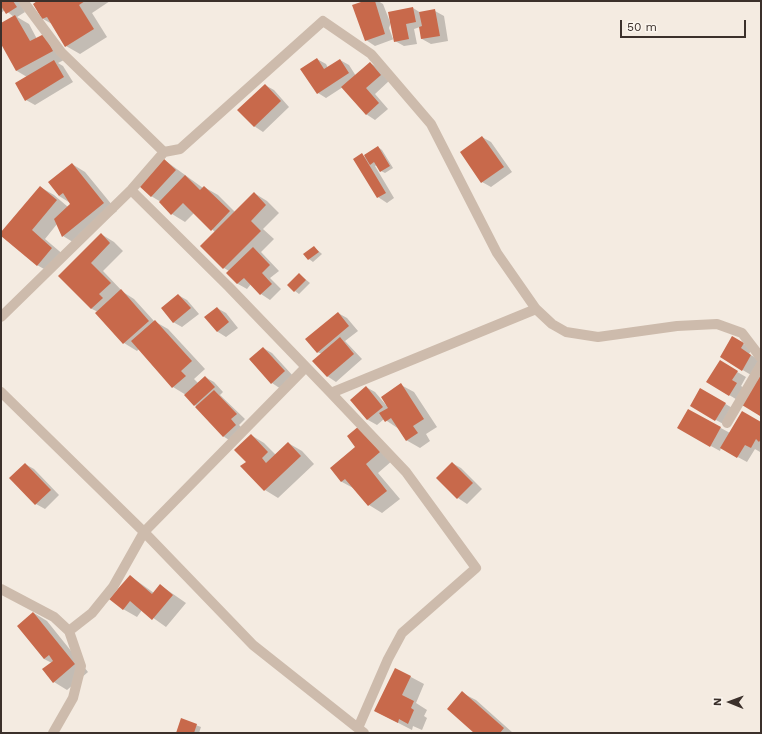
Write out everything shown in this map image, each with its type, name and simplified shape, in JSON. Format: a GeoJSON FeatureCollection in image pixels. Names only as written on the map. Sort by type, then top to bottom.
{"type":"FeatureCollection","features":[{"type":"Feature","properties":{"kind":"street"},"geometry":{"type":"LineString","coordinates":[[23,1],[61,52],[164,152]]}},
{"type":"Feature","properties":{"kind":"street"},"geometry":{"type":"LineString","coordinates":[[1,318],[130,190],[164,152],[180,149],[323,21],[371,54],[431,124],[497,253],[536,309],[552,324],[566,332],[598,337],[677,326],[717,324],[742,333],[761,358]]}},
{"type":"Feature","properties":{"kind":"street"},"geometry":{"type":"LineString","coordinates":[[1,392],[144,532],[253,646],[361,731],[388,659],[402,632],[476,568],[406,472],[306,367],[130,190]]}},
{"type":"Feature","properties":{"kind":"street"},"geometry":{"type":"LineString","coordinates":[[331,393],[536,309]]}},
{"type":"Feature","properties":{"kind":"street"},"geometry":{"type":"LineString","coordinates":[[727,423],[761,364]]}},
{"type":"Feature","properties":{"kind":"street"},"geometry":{"type":"LineString","coordinates":[[69,631],[92,613],[113,587],[144,532],[306,367]]}},
{"type":"Feature","properties":{"kind":"street"},"geometry":{"type":"LineString","coordinates":[[1,589],[54,617],[69,631],[81,666],[73,698],[53,733]]}},
{"type":"Feature","properties":{"kind":"building"},"geometry":{"type":"Polygon","coordinates":[[[1,1],[13,1],[17,7],[6,14],[1,6],[1,1]]]}},
{"type":"Feature","properties":{"kind":"building"},"geometry":{"type":"Polygon","coordinates":[[[37,1],[85,1],[79,5],[94,29],[65,47],[47,17],[42,19],[33,4],[37,1]]]}},
{"type":"Feature","properties":{"kind":"building"},"geometry":{"type":"Polygon","coordinates":[[[364,1],[375,1],[385,34],[365,41],[352,5],[364,1]]]}},
{"type":"Feature","properties":{"kind":"building"},"geometry":{"type":"Polygon","coordinates":[[[413,7],[416,22],[406,24],[409,39],[394,42],[388,12],[413,7]]]}},
{"type":"Feature","properties":{"kind":"building"},"geometry":{"type":"Polygon","coordinates":[[[435,9],[440,36],[421,39],[419,27],[422,26],[419,12],[435,9]]]}},
{"type":"Feature","properties":{"kind":"building"},"geometry":{"type":"Polygon","coordinates":[[[15,15],[30,41],[44,34],[53,51],[16,71],[1,44],[1,23],[15,15]]]}},
{"type":"Feature","properties":{"kind":"building"},"geometry":{"type":"Polygon","coordinates":[[[317,58],[324,69],[340,59],[349,73],[317,94],[300,69],[317,58]]]}},
{"type":"Feature","properties":{"kind":"building"},"geometry":{"type":"Polygon","coordinates":[[[54,60],[64,77],[25,101],[15,83],[54,60]]]}},
{"type":"Feature","properties":{"kind":"building"},"geometry":{"type":"Polygon","coordinates":[[[370,62],[381,75],[366,88],[379,103],[366,115],[341,87],[370,62]]]}},
{"type":"Feature","properties":{"kind":"building"},"geometry":{"type":"Polygon","coordinates":[[[265,84],[281,101],[254,127],[237,110],[265,84]]]}},
{"type":"Feature","properties":{"kind":"building"},"geometry":{"type":"Polygon","coordinates":[[[482,136],[504,167],[481,183],[460,152],[482,136]]]}},
{"type":"Feature","properties":{"kind":"building"},"geometry":{"type":"Polygon","coordinates":[[[378,146],[390,166],[380,172],[374,162],[370,165],[364,155],[378,146]]]}},
{"type":"Feature","properties":{"kind":"building"},"geometry":{"type":"Polygon","coordinates":[[[362,153],[386,193],[377,198],[353,159],[362,153]]]}},
{"type":"Feature","properties":{"kind":"building"},"geometry":{"type":"Polygon","coordinates":[[[163,158],[176,170],[151,197],[138,185],[163,158]]]}},
{"type":"Feature","properties":{"kind":"building"},"geometry":{"type":"Polygon","coordinates":[[[72,163],[104,203],[62,237],[54,219],[70,204],[63,193],[59,196],[48,182],[72,163]]]}},
{"type":"Feature","properties":{"kind":"building"},"geometry":{"type":"Polygon","coordinates":[[[185,175],[200,190],[204,186],[230,211],[211,231],[183,203],[171,215],[159,202],[185,175]]]}},
{"type":"Feature","properties":{"kind":"building"},"geometry":{"type":"Polygon","coordinates":[[[40,186],[57,200],[32,230],[52,248],[37,266],[1,236],[1,232],[40,186]]]}},
{"type":"Feature","properties":{"kind":"building"},"geometry":{"type":"Polygon","coordinates":[[[254,192],[266,205],[251,221],[261,231],[223,269],[200,246],[254,192]]]}},
{"type":"Feature","properties":{"kind":"building"},"geometry":{"type":"Polygon","coordinates":[[[101,233],[110,243],[91,263],[111,283],[99,294],[103,298],[91,309],[58,276],[101,233]]]}},
{"type":"Feature","properties":{"kind":"building"},"geometry":{"type":"Polygon","coordinates":[[[314,246],[319,252],[308,260],[303,254],[314,246]]]}},
{"type":"Feature","properties":{"kind":"building"},"geometry":{"type":"Polygon","coordinates":[[[253,247],[270,265],[262,273],[272,284],[260,295],[244,278],[237,284],[226,273],[253,247]]]}},
{"type":"Feature","properties":{"kind":"building"},"geometry":{"type":"Polygon","coordinates":[[[299,273],[306,280],[294,292],[287,285],[299,273]]]}},
{"type":"Feature","properties":{"kind":"building"},"geometry":{"type":"Polygon","coordinates":[[[121,289],[149,321],[123,344],[95,313],[121,289]]]}},
{"type":"Feature","properties":{"kind":"building"},"geometry":{"type":"Polygon","coordinates":[[[178,294],[191,308],[173,323],[161,308],[178,294]]]}},
{"type":"Feature","properties":{"kind":"building"},"geometry":{"type":"Polygon","coordinates":[[[217,307],[229,322],[217,332],[204,317],[217,307]]]}},
{"type":"Feature","properties":{"kind":"building"},"geometry":{"type":"Polygon","coordinates":[[[338,312],[349,326],[317,353],[305,339],[338,312]]]}},
{"type":"Feature","properties":{"kind":"building"},"geometry":{"type":"Polygon","coordinates":[[[155,320],[192,361],[181,371],[186,376],[172,388],[131,341],[155,320]]]}},
{"type":"Feature","properties":{"kind":"building"},"geometry":{"type":"Polygon","coordinates":[[[732,336],[744,343],[741,348],[751,355],[742,371],[720,357],[732,336]]]}},
{"type":"Feature","properties":{"kind":"building"},"geometry":{"type":"Polygon","coordinates":[[[340,337],[354,354],[327,377],[312,361],[340,337]]]}},
{"type":"Feature","properties":{"kind":"building"},"geometry":{"type":"Polygon","coordinates":[[[263,347],[285,371],[271,384],[249,359],[263,347]]]}},
{"type":"Feature","properties":{"kind":"building"},"geometry":{"type":"Polygon","coordinates":[[[720,360],[738,371],[732,380],[737,383],[729,396],[706,382],[720,360]]]}},
{"type":"Feature","properties":{"kind":"building"},"geometry":{"type":"Polygon","coordinates":[[[761,374],[761,414],[760,416],[742,405],[761,374]]]}},
{"type":"Feature","properties":{"kind":"building"},"geometry":{"type":"Polygon","coordinates":[[[205,376],[215,387],[194,406],[184,395],[205,376]]]}},
{"type":"Feature","properties":{"kind":"building"},"geometry":{"type":"Polygon","coordinates":[[[401,383],[424,419],[413,426],[418,433],[406,441],[391,418],[385,422],[379,413],[388,408],[381,397],[401,383]]]}},
{"type":"Feature","properties":{"kind":"building"},"geometry":{"type":"Polygon","coordinates":[[[366,386],[383,407],[367,420],[350,400],[366,386]]]}},
{"type":"Feature","properties":{"kind":"building"},"geometry":{"type":"Polygon","coordinates":[[[700,388],[726,403],[715,421],[690,406],[700,388]]]}},
{"type":"Feature","properties":{"kind":"building"},"geometry":{"type":"Polygon","coordinates":[[[214,390],[237,414],[231,419],[236,425],[223,437],[195,407],[214,390]]]}},
{"type":"Feature","properties":{"kind":"building"},"geometry":{"type":"Polygon","coordinates":[[[688,409],[721,427],[710,447],[677,428],[688,409]]]}},
{"type":"Feature","properties":{"kind":"building"},"geometry":{"type":"Polygon","coordinates":[[[742,411],[761,422],[761,439],[759,442],[756,439],[751,448],[745,445],[737,458],[720,448],[742,411]]]}},
{"type":"Feature","properties":{"kind":"building"},"geometry":{"type":"Polygon","coordinates":[[[359,426],[380,452],[366,464],[387,491],[368,506],[345,479],[341,482],[330,468],[355,447],[347,436],[359,426]]]}},
{"type":"Feature","properties":{"kind":"building"},"geometry":{"type":"Polygon","coordinates":[[[251,434],[268,452],[262,458],[266,463],[288,442],[301,456],[264,491],[240,466],[246,462],[234,450],[251,434]]]}},
{"type":"Feature","properties":{"kind":"building"},"geometry":{"type":"Polygon","coordinates":[[[452,462],[473,483],[457,499],[436,478],[452,462]]]}},
{"type":"Feature","properties":{"kind":"building"},"geometry":{"type":"Polygon","coordinates":[[[25,463],[51,490],[35,505],[9,478],[25,463]]]}},
{"type":"Feature","properties":{"kind":"building"},"geometry":{"type":"Polygon","coordinates":[[[130,575],[152,594],[160,584],[173,595],[152,620],[130,601],[123,610],[109,599],[130,575]]]}},
{"type":"Feature","properties":{"kind":"building"},"geometry":{"type":"Polygon","coordinates":[[[33,612],[75,664],[53,683],[42,669],[53,661],[49,655],[44,659],[17,626],[33,612]]]}},
{"type":"Feature","properties":{"kind":"building"},"geometry":{"type":"Polygon","coordinates":[[[395,668],[411,676],[402,695],[414,701],[411,708],[414,710],[408,724],[399,719],[398,723],[374,711],[395,668]]]}},
{"type":"Feature","properties":{"kind":"building"},"geometry":{"type":"Polygon","coordinates":[[[462,691],[504,728],[500,733],[474,733],[447,709],[462,691]]]}},
{"type":"Feature","properties":{"kind":"building"},"geometry":{"type":"Polygon","coordinates":[[[181,718],[197,724],[194,733],[176,733],[181,718]]]}}]}
